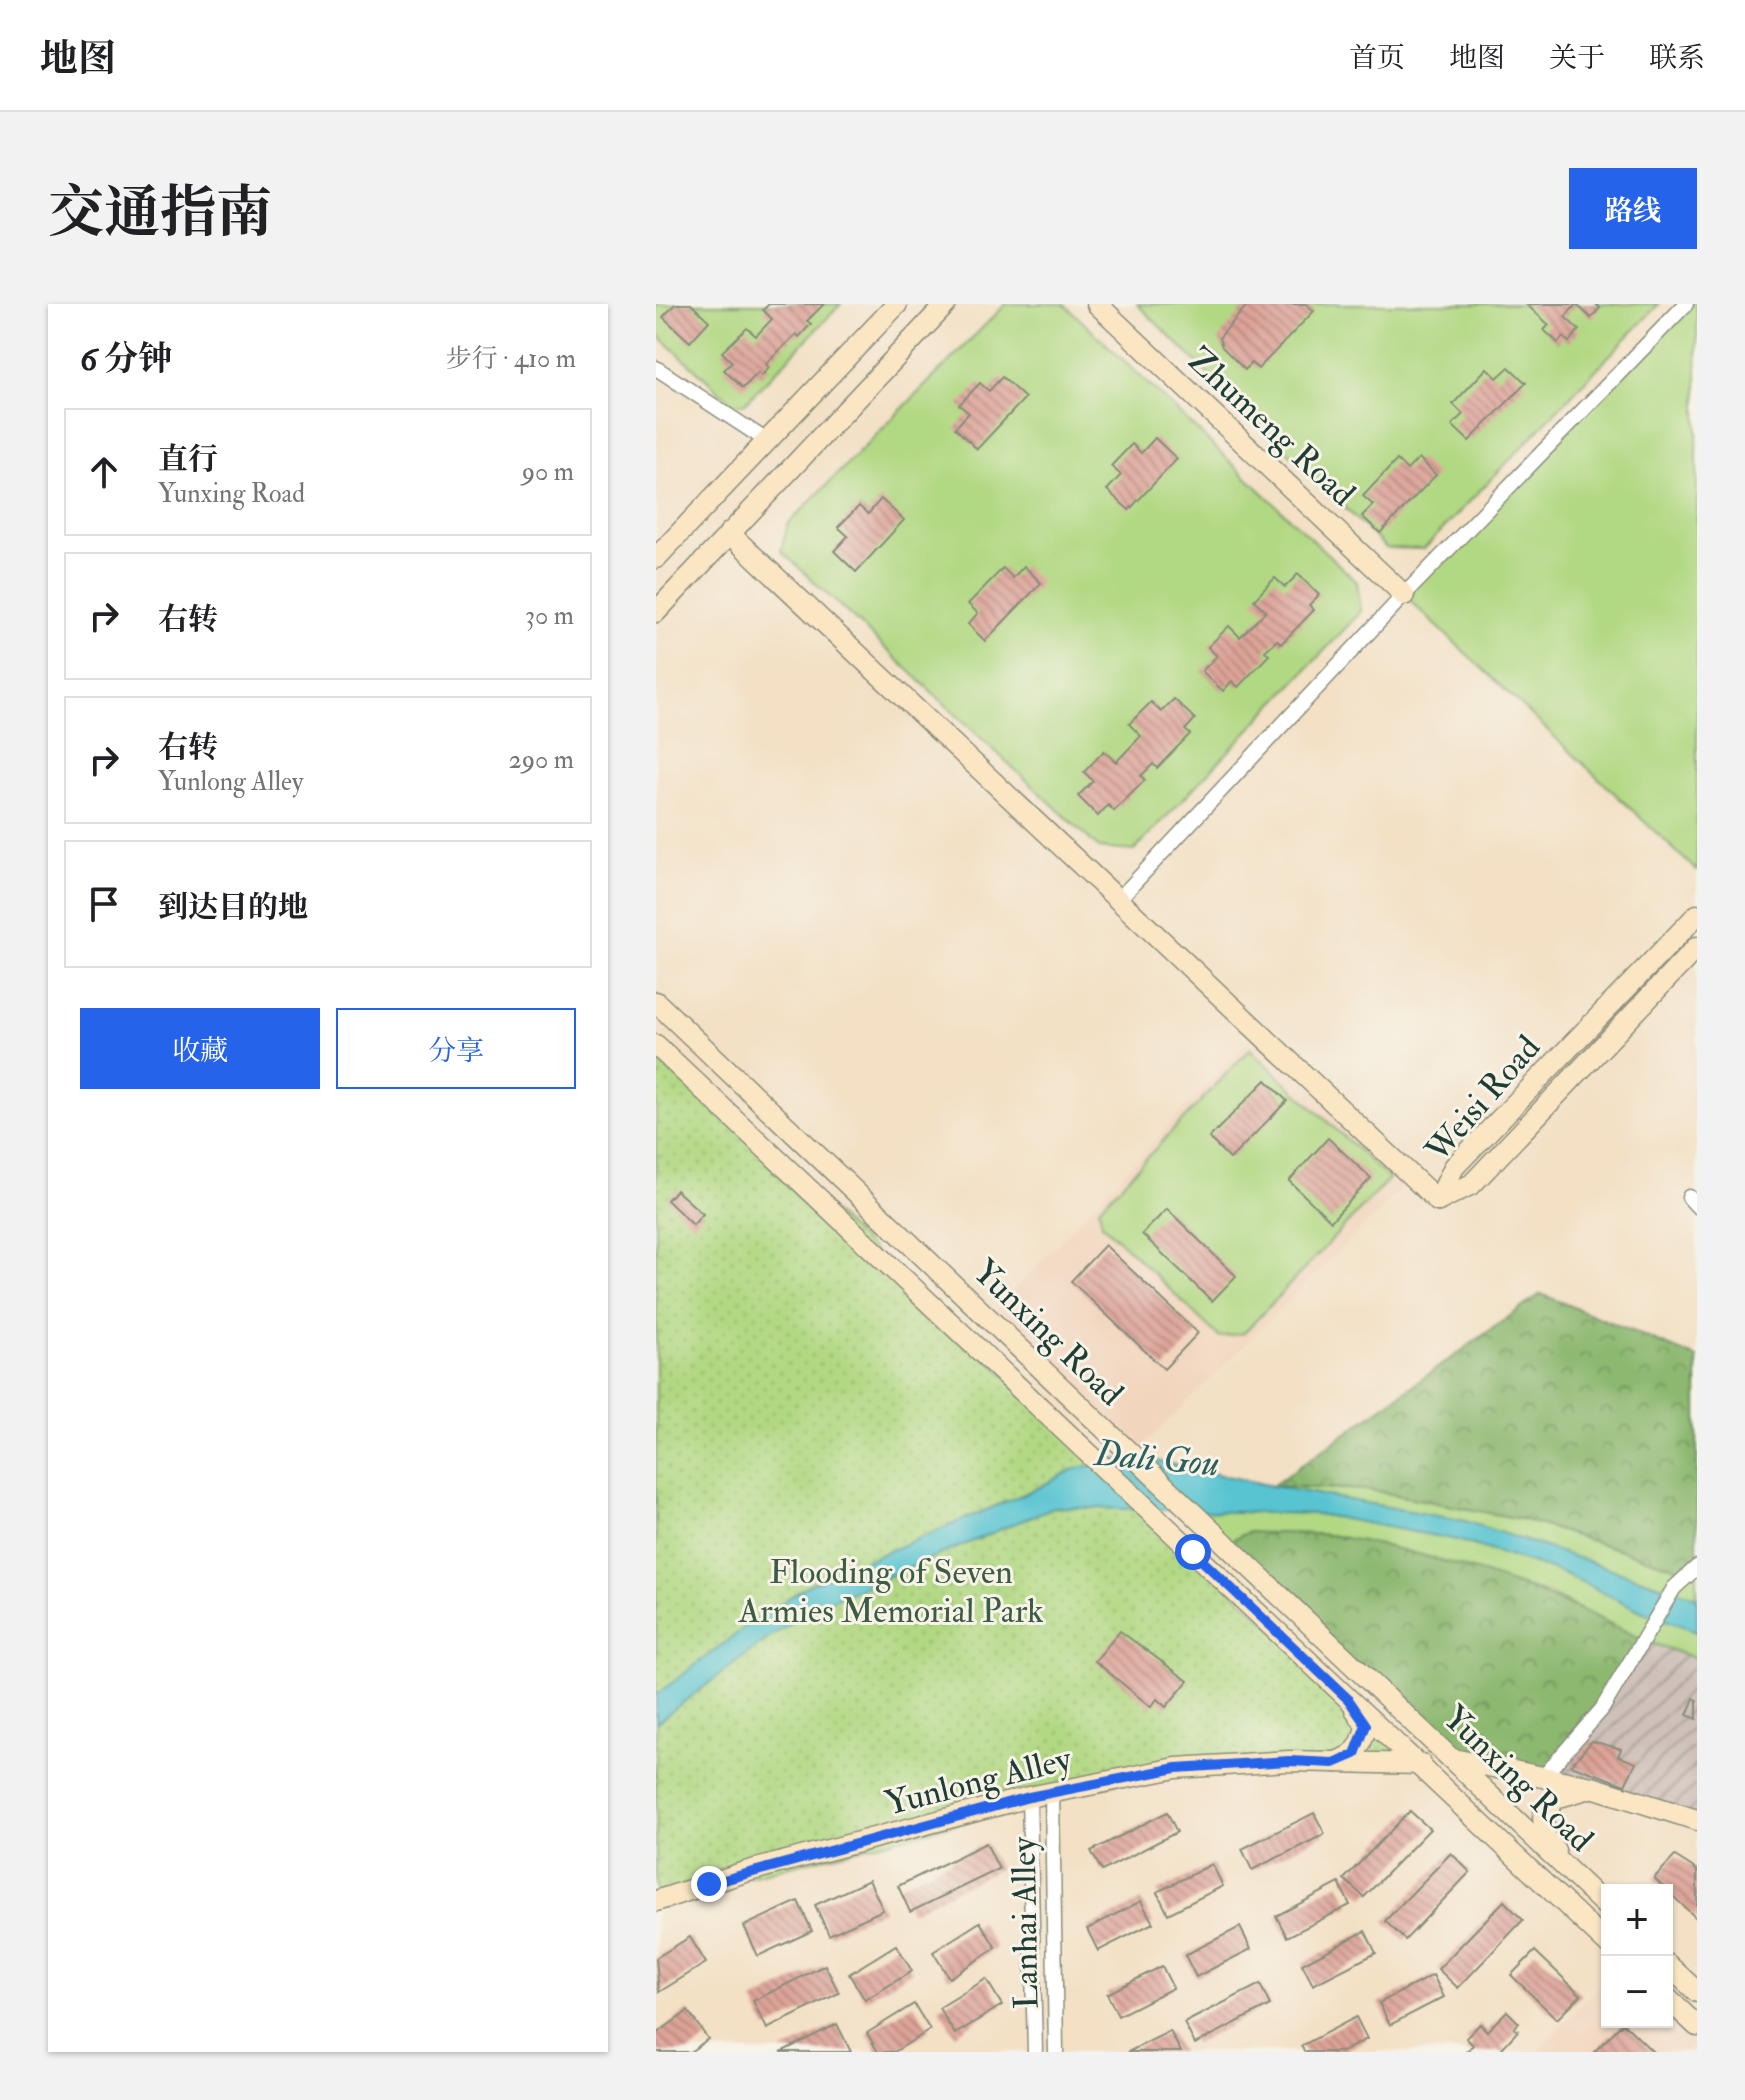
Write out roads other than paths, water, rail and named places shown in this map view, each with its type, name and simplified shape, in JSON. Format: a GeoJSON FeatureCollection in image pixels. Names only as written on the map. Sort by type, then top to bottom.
{"type":"FeatureCollection","features":[{"type":"Feature","properties":{"kind":"street"},"geometry":{"type":"LineString","coordinates":[[656,558],[897,304]]}},
{"type":"Feature","properties":{"kind":"street"},"geometry":{"type":"LineString","coordinates":[[656,612],[946,304]]}},
{"type":"Feature","properties":{"kind":"street","name":"Zhumeng Road"},"geometry":{"type":"LineString","coordinates":[[1097,304],[1404,595]]}},
{"type":"Feature","properties":{"kind":"street"},"geometry":{"type":"LineString","coordinates":[[1119,899],[1404,595],[1686,304]]}},
{"type":"Feature","properties":{"kind":"street"},"geometry":{"type":"LineString","coordinates":[[656,368],[767,441]]}},
{"type":"Feature","properties":{"kind":"street"},"geometry":{"type":"LineString","coordinates":[[729,533],[1438,1201]]}},
{"type":"Feature","properties":{"kind":"street","name":"Weisi Road"},"geometry":{"type":"LineString","coordinates":[[1438,1201],[1454,1167],[1697,915]]}},
{"type":"Feature","properties":{"kind":"street","name":"Weisi Road"},"geometry":{"type":"LineString","coordinates":[[1438,1201],[1472,1184],[1697,947]]}},
{"type":"Feature","properties":{"kind":"street","name":"Yunxing Road"},"geometry":{"type":"LineString","coordinates":[[656,1002],[1601,1901]]}},
{"type":"Feature","properties":{"kind":"street","name":"Yunxing Road"},"geometry":{"type":"LineString","coordinates":[[656,1045],[1601,1937]]}},
{"type":"Feature","properties":{"kind":"street"},"geometry":{"type":"LineString","coordinates":[[1543,1777],[1602,1709],[1674,1588],[1695,1571]]}},
{"type":"Feature","properties":{"kind":"street"},"geometry":{"type":"LineString","coordinates":[[1334,1763],[1355,1754],[1363,1740],[1366,1725],[1348,1699]]}},
{"type":"Feature","properties":{"kind":"street"},"geometry":{"type":"LineString","coordinates":[[1451,1758],[1592,1787],[1697,1820]]}},
{"type":"Feature","properties":{"kind":"street","name":"Yunlong Alley"},"geometry":{"type":"LineString","coordinates":[[656,1901],[745,1872],[1029,1797],[1176,1768],[1289,1761],[1417,1765],[1451,1758]]}},
{"type":"Feature","properties":{"kind":"street"},"geometry":{"type":"LineString","coordinates":[[1571,1873],[1545,1836],[1543,1816],[1556,1798],[1592,1787]]}},
{"type":"Feature","properties":{"kind":"street","name":"Lanhai Alley"},"geometry":{"type":"LineString","coordinates":[[1052,1792],[1056,2052]]}},
{"type":"Feature","properties":{"kind":"street","name":"Lanhai Alley"},"geometry":{"type":"LineString","coordinates":[[1029,1797],[1035,2052]]}},
{"type":"Feature","properties":{"kind":"street"},"geometry":{"type":"LineString","coordinates":[[1673,1970],[1697,1992]]}},
{"type":"Feature","properties":{"kind":"street"},"geometry":{"type":"LineString","coordinates":[[1673,2004],[1697,2026]]}},
{"type":"Feature","properties":{"kind":"water"},"geometry":{"type":"Polygon","coordinates":[[[1133,1456],[1272,1486],[1465,1521],[1697,1597],[1697,1631],[1643,1612],[1563,1573],[1457,1540],[1317,1514],[1054,1507],[820,1605],[762,1643],[656,1723],[656,1695],[748,1625],[808,1585],[1036,1489],[1074,1469],[1133,1456]]]}},
{"type":"Feature","properties":{"kind":"water label","name":"Dali Gou"},"geometry":{"type":"Point","coordinates":[1157,1457]}},
{"type":"Feature","properties":{"kind":"park label","name":"Flooding of Seven Armies Memorial Park"},"geometry":{"type":"Point","coordinates":[891,1590]}}]}
